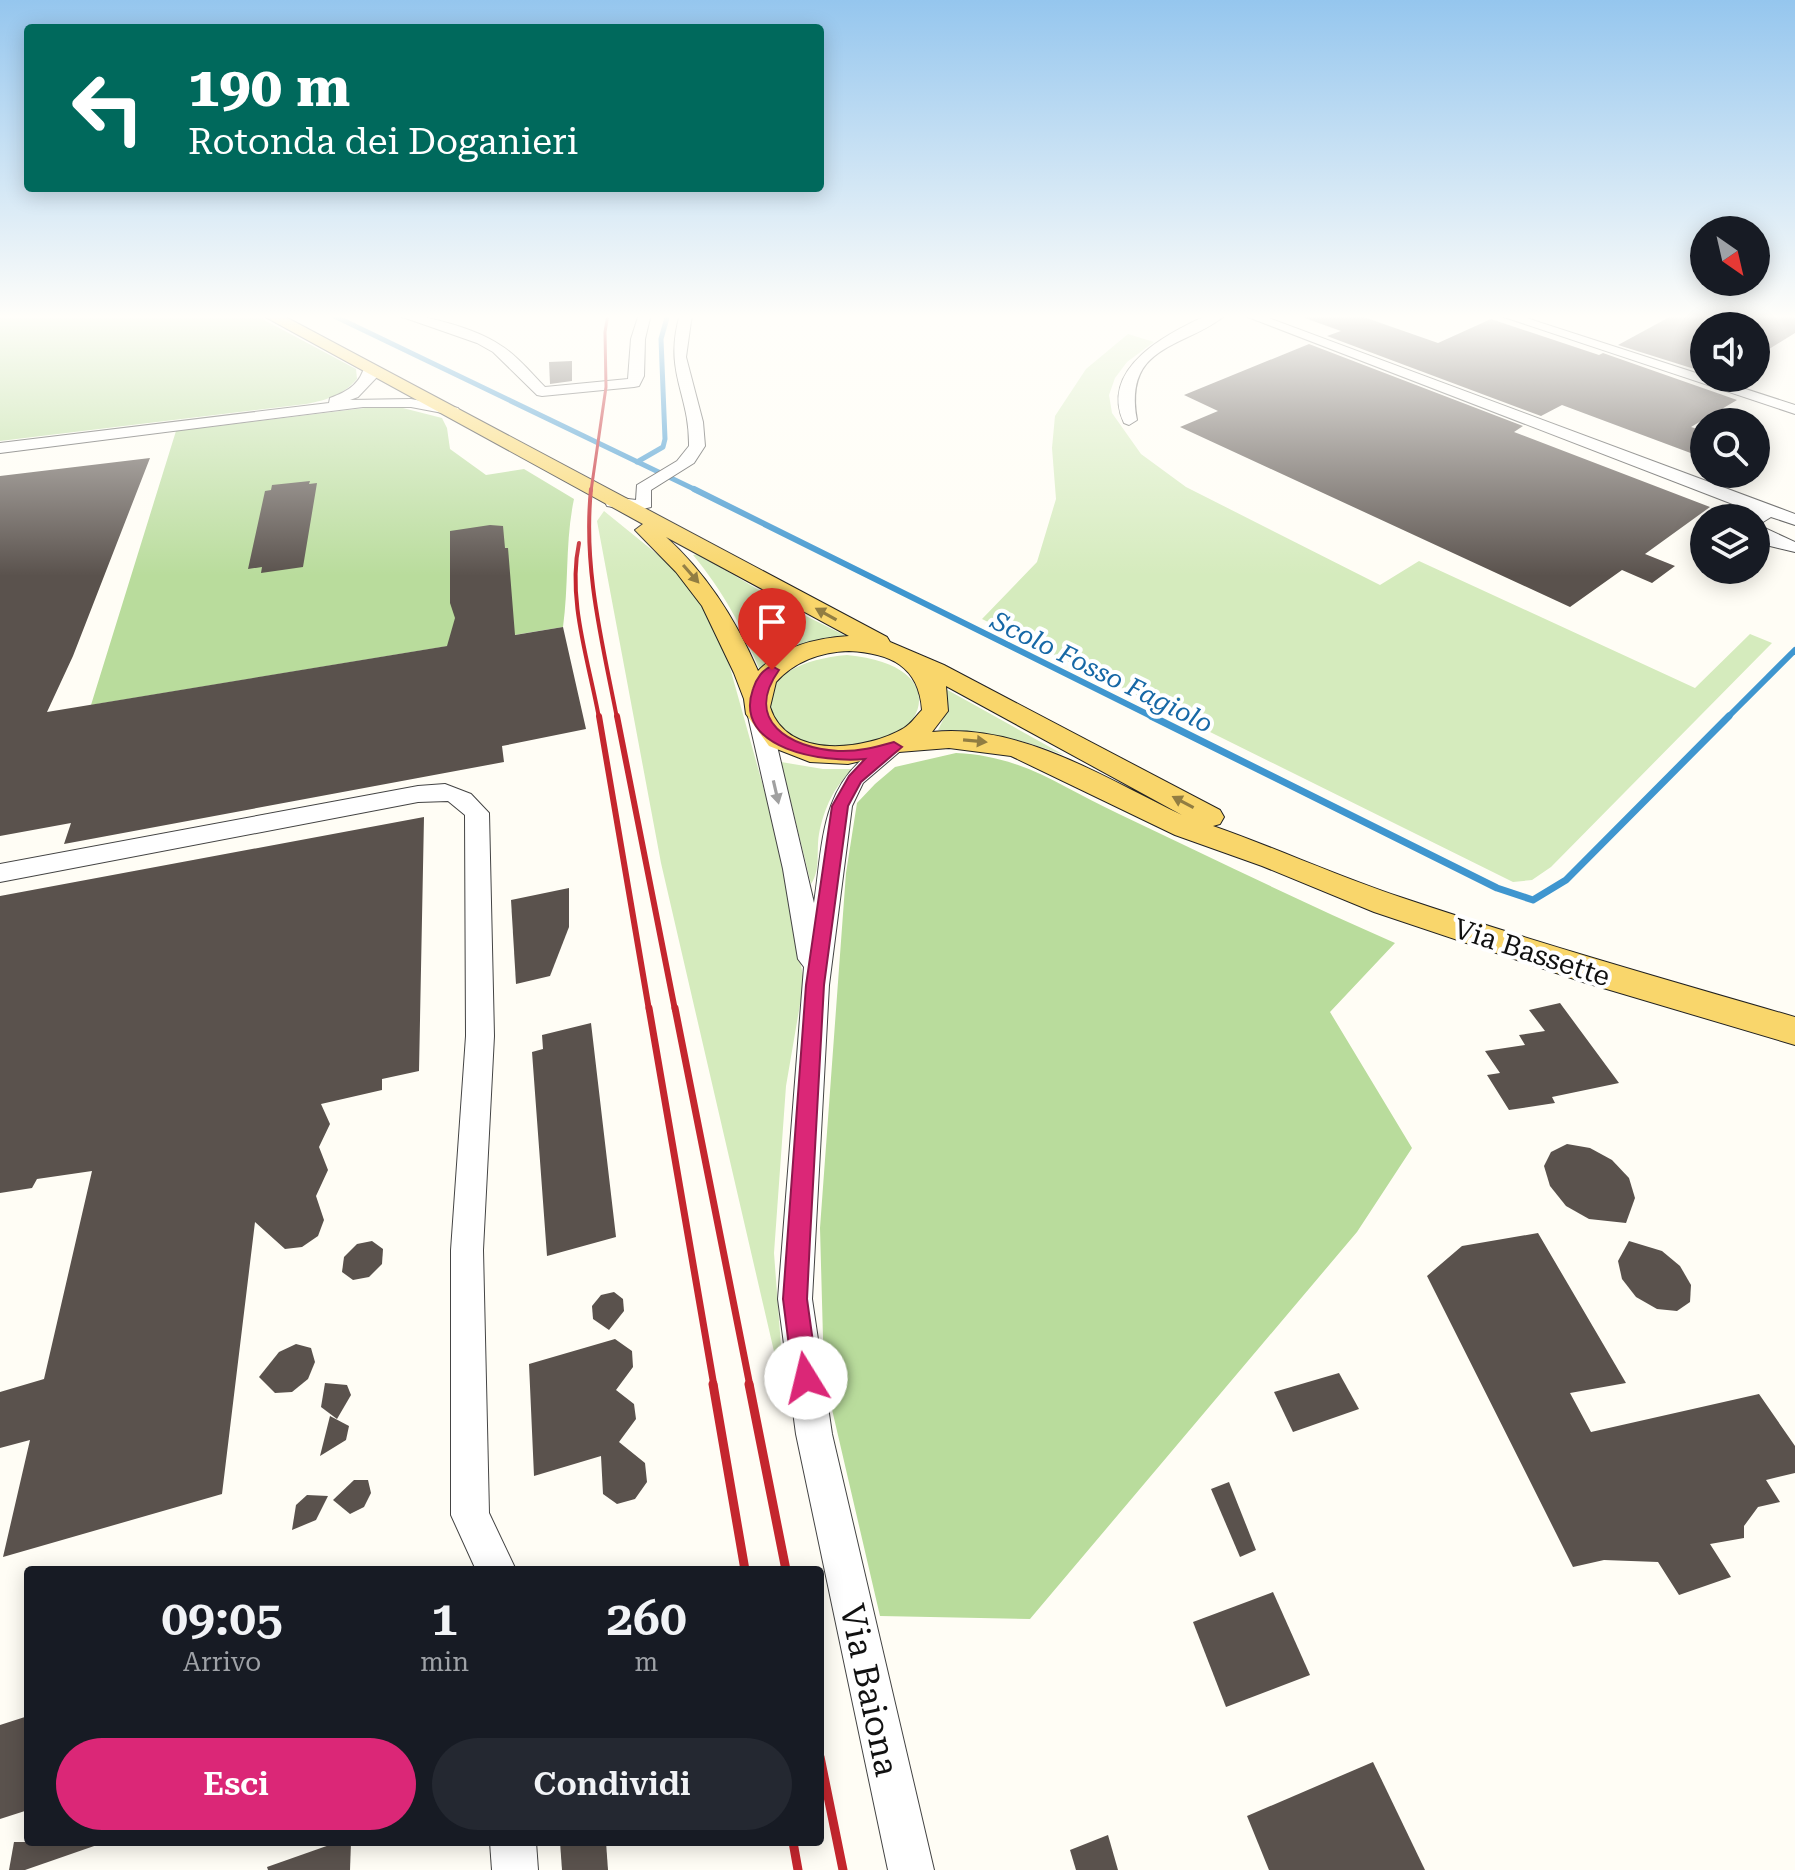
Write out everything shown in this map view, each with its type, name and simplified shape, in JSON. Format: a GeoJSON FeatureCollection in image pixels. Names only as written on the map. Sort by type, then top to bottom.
{"type":"FeatureCollection","features":[{"type":"Feature","properties":{"kind":"main road","name":"Via Baiona"},"geometry":{"type":"LineString","coordinates":[[435,401],[613,502],[649,518],[900,654]]}},
{"type":"Feature","properties":{"kind":"main road","name":"Via Baiona"},"geometry":{"type":"LineString","coordinates":[[613,502],[694,575],[723,618],[758,707]]}},
{"type":"Feature","properties":{"kind":"main road"},"geometry":{"type":"LineString","coordinates":[[852,644],[900,654],[922,668],[933,682],[936,699],[932,715],[926,723],[898,745],[854,755],[813,753],[789,744],[770,732],[758,707],[761,684],[772,670],[807,650],[852,644]]}},
{"type":"Feature","properties":{"kind":"main road","name":"Via Bassette"},"geometry":{"type":"LineString","coordinates":[[900,654],[999,703],[1221,823],[1273,858]]}},
{"type":"Feature","properties":{"kind":"main road","name":"Via Bassette"},"geometry":{"type":"LineString","coordinates":[[898,745],[949,739],[1017,748],[1185,828],[1273,858],[1414,914],[1583,969],[1795,1031]]}},
{"type":"Feature","properties":{"kind":"street"},"geometry":{"type":"LineString","coordinates":[[312,409],[333,401]]}},
{"type":"Feature","properties":{"kind":"street"},"geometry":{"type":"LineString","coordinates":[[0,448],[391,401]]}},
{"type":"Feature","properties":{"kind":"street"},"geometry":{"type":"LineString","coordinates":[[396,401],[453,411]]}},
{"type":"Feature","properties":{"kind":"street"},"geometry":{"type":"LineString","coordinates":[[613,502],[635,506],[645,503],[643,489],[697,450],[699,438],[688,401]]}},
{"type":"Feature","properties":{"kind":"street"},"geometry":{"type":"LineString","coordinates":[[1124,401],[1129,420]]}},
{"type":"Feature","properties":{"kind":"street"},"geometry":{"type":"LineString","coordinates":[[1464,401],[1721,504]]}},
{"type":"Feature","properties":{"kind":"street"},"geometry":{"type":"LineString","coordinates":[[1768,401],[1795,410]]}},
{"type":"Feature","properties":{"kind":"street"},"geometry":{"type":"LineString","coordinates":[[1770,519],[1795,520]]}},
{"type":"Feature","properties":{"kind":"street"},"geometry":{"type":"LineString","coordinates":[[1770,535],[1776,542],[1795,547]]}},
{"type":"Feature","properties":{"kind":"street","name":"Via Baiona"},"geometry":{"type":"LineString","coordinates":[[758,707],[795,869],[815,985]]}},
{"type":"Feature","properties":{"kind":"street","name":"Via Baiona"},"geometry":{"type":"LineString","coordinates":[[898,745],[868,765],[854,779],[840,806],[815,985],[795,1299],[814,1434],[911,1870]]}},
{"type":"Feature","properties":{"kind":"street"},"geometry":{"type":"LineString","coordinates":[[0,873],[418,794],[449,791],[463,797],[477,813],[480,1036],[467,1250],[470,1515],[494,1566]]}},
{"type":"Feature","properties":{"kind":"street"},"geometry":{"type":"LineString","coordinates":[[513,1846],[515,1870]]}},
{"type":"Feature","properties":{"kind":"green space"},"geometry":{"type":"Polygon","coordinates":[[[0,401],[320,401],[306,404],[0,441],[0,401]]]}},
{"type":"Feature","properties":{"kind":"green space"},"geometry":{"type":"Polygon","coordinates":[[[1065,401],[1110,401],[1112,413],[1141,454],[1186,487],[1380,585],[1419,561],[1695,688],[1750,634],[1772,643],[1551,867],[1532,880],[1513,882],[982,619],[1037,562],[1056,499],[1052,448],[1055,416],[1065,401]]]}},
{"type":"Feature","properties":{"kind":"green space"},"geometry":{"type":"Polygon","coordinates":[[[399,407],[442,418],[450,449],[486,475],[524,469],[574,499],[563,627],[91,705],[176,431],[365,408],[399,407]]]}},
{"type":"Feature","properties":{"kind":"green space"},"geometry":{"type":"Polygon","coordinates":[[[604,511],[678,571],[702,599],[722,639],[775,829],[804,981],[786,1086],[774,1253],[785,1399],[661,863],[597,521],[604,511]]]}},
{"type":"Feature","properties":{"kind":"green space"},"geometry":{"type":"Polygon","coordinates":[[[698,554],[786,606],[854,640],[760,671],[731,610],[693,555],[698,554]]]}},
{"type":"Feature","properties":{"kind":"green space"},"geometry":{"type":"Polygon","coordinates":[[[847,655],[884,663],[908,676],[918,693],[917,710],[907,727],[887,740],[860,747],[810,743],[784,731],[771,708],[771,695],[776,684],[784,675],[809,662],[847,655]]]}},
{"type":"Feature","properties":{"kind":"green space"},"geometry":{"type":"Polygon","coordinates":[[[944,688],[1064,755],[1002,736],[938,730],[946,710],[944,688]]]}},
{"type":"Feature","properties":{"kind":"green space"},"geometry":{"type":"Polygon","coordinates":[[[956,753],[1002,760],[1041,774],[1098,804],[1395,943],[1330,1012],[1412,1148],[1357,1232],[1030,1619],[880,1616],[824,1375],[820,1228],[846,873],[857,803],[895,767],[956,753]]]}},
{"type":"Feature","properties":{"kind":"green space"},"geometry":{"type":"Polygon","coordinates":[[[781,762],[823,769],[854,769],[835,790],[827,807],[819,834],[816,872],[811,884],[781,762]]]}},
{"type":"Feature","properties":{"kind":"building"},"geometry":{"type":"Polygon","coordinates":[[[1197,401],[1458,401],[1523,426],[1514,432],[1702,504],[1690,504],[1690,521],[1645,554],[1675,566],[1652,583],[1622,570],[1570,607],[1180,427],[1218,411],[1197,401]]]}},
{"type":"Feature","properties":{"kind":"building"},"geometry":{"type":"Polygon","coordinates":[[[1502,401],[1735,401],[1723,408],[1690,408],[1690,453],[1562,405],[1541,416],[1502,401]]]}},
{"type":"Feature","properties":{"kind":"building"},"geometry":{"type":"Polygon","coordinates":[[[150,458],[73,656],[47,712],[447,646],[455,618],[450,603],[450,531],[490,525],[503,526],[505,548],[508,548],[515,635],[563,627],[586,729],[502,746],[504,762],[64,844],[71,823],[0,836],[0,476],[150,458]]]}},
{"type":"Feature","properties":{"kind":"building"},"geometry":{"type":"Polygon","coordinates":[[[310,481],[309,484],[317,483],[303,567],[261,573],[262,567],[248,569],[265,491],[271,490],[272,485],[310,481]]]}},
{"type":"Feature","properties":{"kind":"building"},"geometry":{"type":"Polygon","coordinates":[[[424,817],[419,1071],[382,1079],[382,1090],[321,1104],[330,1124],[319,1147],[328,1170],[316,1196],[324,1220],[318,1236],[302,1247],[285,1249],[255,1222],[222,1494],[3,1557],[30,1440],[0,1448],[0,1392],[44,1379],[92,1171],[37,1179],[32,1188],[0,1193],[0,896],[424,817]]]}},
{"type":"Feature","properties":{"kind":"building"},"geometry":{"type":"Polygon","coordinates":[[[569,888],[569,927],[550,976],[516,984],[511,900],[569,888]]]}},
{"type":"Feature","properties":{"kind":"building"},"geometry":{"type":"Polygon","coordinates":[[[1560,1003],[1619,1083],[1552,1097],[1555,1103],[1509,1110],[1487,1075],[1500,1073],[1485,1051],[1525,1045],[1519,1035],[1545,1031],[1529,1010],[1560,1003]]]}},
{"type":"Feature","properties":{"kind":"building"},"geometry":{"type":"Polygon","coordinates":[[[591,1023],[616,1237],[547,1256],[532,1052],[543,1049],[542,1035],[591,1023]]]}},
{"type":"Feature","properties":{"kind":"building"},"geometry":{"type":"Polygon","coordinates":[[[1567,1144],[1590,1148],[1612,1160],[1629,1178],[1635,1198],[1626,1223],[1589,1219],[1566,1206],[1550,1186],[1544,1166],[1551,1152],[1567,1144]]]}},
{"type":"Feature","properties":{"kind":"building"},"geometry":{"type":"Polygon","coordinates":[[[1538,1233],[1626,1383],[1570,1393],[1591,1432],[1759,1394],[1795,1446],[1795,1473],[1766,1480],[1780,1502],[1758,1507],[1744,1526],[1744,1538],[1710,1544],[1731,1577],[1679,1595],[1658,1562],[1604,1560],[1573,1567],[1427,1276],[1462,1246],[1538,1233]]]}},
{"type":"Feature","properties":{"kind":"building"},"geometry":{"type":"Polygon","coordinates":[[[372,1241],[383,1249],[382,1264],[369,1277],[353,1280],[342,1272],[344,1257],[357,1244],[372,1241]]]}},
{"type":"Feature","properties":{"kind":"building"},"geometry":{"type":"Polygon","coordinates":[[[1629,1241],[1662,1251],[1680,1266],[1691,1285],[1690,1302],[1677,1311],[1657,1309],[1636,1297],[1622,1279],[1618,1261],[1629,1241]]]}},
{"type":"Feature","properties":{"kind":"building"},"geometry":{"type":"Polygon","coordinates":[[[614,1292],[623,1299],[624,1311],[609,1330],[593,1319],[592,1306],[601,1295],[614,1292]]]}},
{"type":"Feature","properties":{"kind":"building"},"geometry":{"type":"Polygon","coordinates":[[[615,1339],[632,1351],[633,1367],[616,1390],[634,1404],[636,1419],[619,1442],[645,1463],[647,1482],[635,1499],[617,1504],[603,1494],[601,1456],[534,1476],[529,1364],[615,1339]]]}},
{"type":"Feature","properties":{"kind":"building"},"geometry":{"type":"Polygon","coordinates":[[[296,1344],[311,1348],[315,1362],[308,1379],[292,1392],[275,1393],[259,1377],[279,1352],[296,1344]]]}},
{"type":"Feature","properties":{"kind":"building"},"geometry":{"type":"Polygon","coordinates":[[[1339,1373],[1359,1409],[1293,1432],[1274,1392],[1339,1373]]]}},
{"type":"Feature","properties":{"kind":"building"},"geometry":{"type":"Polygon","coordinates":[[[325,1383],[347,1385],[351,1395],[337,1419],[321,1407],[325,1383]]]}},
{"type":"Feature","properties":{"kind":"building"},"geometry":{"type":"Polygon","coordinates":[[[330,1416],[349,1426],[346,1440],[320,1456],[330,1416]]]}},
{"type":"Feature","properties":{"kind":"building"},"geometry":{"type":"Polygon","coordinates":[[[354,1480],[368,1480],[371,1493],[364,1507],[350,1514],[333,1500],[354,1480]]]}},
{"type":"Feature","properties":{"kind":"building"},"geometry":{"type":"Polygon","coordinates":[[[1229,1482],[1256,1550],[1240,1557],[1211,1489],[1229,1482]]]}},
{"type":"Feature","properties":{"kind":"building"},"geometry":{"type":"Polygon","coordinates":[[[307,1495],[328,1496],[316,1520],[292,1530],[296,1505],[307,1495]]]}},
{"type":"Feature","properties":{"kind":"building"},"geometry":{"type":"Polygon","coordinates":[[[1273,1592],[1310,1675],[1226,1707],[1193,1622],[1273,1592]]]}},
{"type":"Feature","properties":{"kind":"building"},"geometry":{"type":"Polygon","coordinates":[[[24,1717],[24,1811],[0,1819],[0,1725],[24,1717]]]}},
{"type":"Feature","properties":{"kind":"building"},"geometry":{"type":"Polygon","coordinates":[[[1373,1762],[1425,1870],[1269,1870],[1247,1816],[1373,1762]]]}},
{"type":"Feature","properties":{"kind":"building"},"geometry":{"type":"Polygon","coordinates":[[[1108,1835],[1118,1870],[1076,1870],[1070,1850],[1108,1835]]]}},
{"type":"Feature","properties":{"kind":"building"},"geometry":{"type":"Polygon","coordinates":[[[14,1842],[24,1842],[24,1846],[94,1846],[25,1870],[9,1870],[14,1842]]]}},
{"type":"Feature","properties":{"kind":"building"},"geometry":{"type":"Polygon","coordinates":[[[327,1846],[351,1846],[350,1870],[268,1870],[267,1867],[327,1846]]]}},
{"type":"Feature","properties":{"kind":"building"},"geometry":{"type":"Polygon","coordinates":[[[560,1846],[606,1846],[608,1870],[562,1870],[560,1846]]]}},
{"type":"Feature","properties":{"kind":"waterway","name":"Scolo Fosso Fagiolo"},"geometry":{"type":"LineString","coordinates":[[511,401],[637,462]]}},
{"type":"Feature","properties":{"kind":"waterway"},"geometry":{"type":"LineString","coordinates":[[637,462],[663,447],[663,401]]}},
{"type":"Feature","properties":{"kind":"waterway","name":"Scolo Fosso Fagiolo"},"geometry":{"type":"LineString","coordinates":[[637,462],[698,491]]}},
{"type":"Feature","properties":{"kind":"waterway","name":"Scolo Fosso Fagiolo"},"geometry":{"type":"LineString","coordinates":[[694,489],[1155,718]]}},
{"type":"Feature","properties":{"kind":"waterway","name":"Scolo Fosso Fagiolo"},"geometry":{"type":"LineString","coordinates":[[1729,716],[1795,650]]}},
{"type":"Feature","properties":{"kind":"waterway","name":"Scolo Fosso Fagiolo"},"geometry":{"type":"LineString","coordinates":[[1151,716],[1497,888],[1533,900],[1566,880],[1729,716]]}},
{"type":"Feature","properties":{"kind":"railway"},"geometry":{"type":"LineString","coordinates":[[591,491],[604,401]]}},
{"type":"Feature","properties":{"kind":"railway"},"geometry":{"type":"LineString","coordinates":[[591,489],[592,576],[617,718]]}},
{"type":"Feature","properties":{"kind":"railway"},"geometry":{"type":"LineString","coordinates":[[579,543],[577,609],[599,718]]}},
{"type":"Feature","properties":{"kind":"railway"},"geometry":{"type":"LineString","coordinates":[[599,716],[649,1010]]}},
{"type":"Feature","properties":{"kind":"railway"},"geometry":{"type":"LineString","coordinates":[[617,716],[675,1010]]}},
{"type":"Feature","properties":{"kind":"railway"},"geometry":{"type":"LineString","coordinates":[[649,1008],[714,1386]]}},
{"type":"Feature","properties":{"kind":"railway"},"geometry":{"type":"LineString","coordinates":[[675,1008],[750,1386]]}},
{"type":"Feature","properties":{"kind":"railway"},"geometry":{"type":"LineString","coordinates":[[713,1384],[744,1566]]}},
{"type":"Feature","properties":{"kind":"railway"},"geometry":{"type":"LineString","coordinates":[[749,1384],[785,1566]]}},
{"type":"Feature","properties":{"kind":"railway"},"geometry":{"type":"LineString","coordinates":[[824,1777],[843,1870]]}},
{"type":"Feature","properties":{"kind":"railway"},"geometry":{"type":"LineString","coordinates":[[794,1846],[798,1870]]}},
{"type":"Feature","properties":{"kind":"route"},"geometry":{"type":"LineString","coordinates":[[772,670],[761,684],[757,699],[759,716],[770,732],[789,744],[813,753],[841,756],[868,754],[894,747],[854,779],[840,806],[815,985],[795,1299],[806,1378]]}}]}
